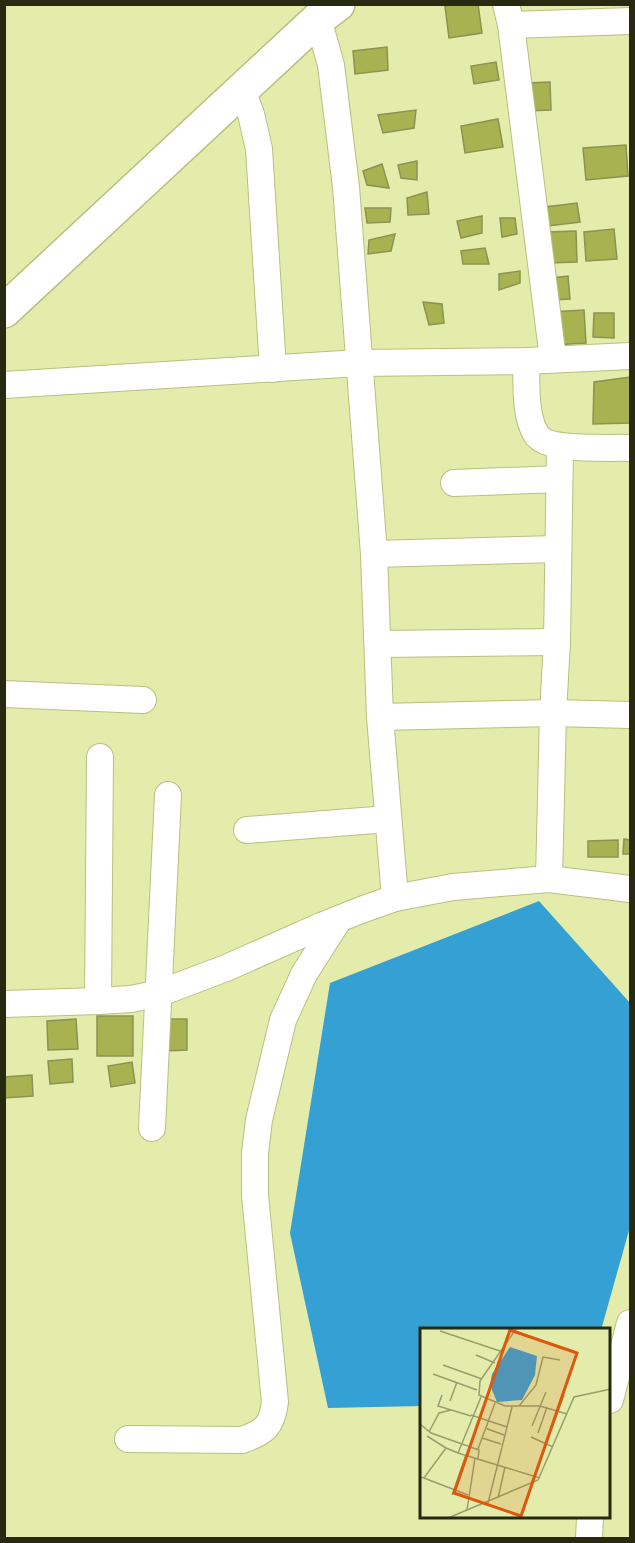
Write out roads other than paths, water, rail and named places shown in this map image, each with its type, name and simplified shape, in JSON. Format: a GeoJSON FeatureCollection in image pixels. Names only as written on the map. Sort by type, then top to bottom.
{"type":"FeatureCollection","features":[{"type":"Feature","properties":{"kind":"street"},"geometry":{"type":"LineString","coordinates":[[4,311],[328,12]]}},
{"type":"Feature","properties":{"kind":"street"},"geometry":{"type":"LineString","coordinates":[[328,12],[331,65],[346,187],[360,363],[374,554],[380,717],[395,898]]}},
{"type":"Feature","properties":{"kind":"street"},"geometry":{"type":"LineString","coordinates":[[553,359],[508,15],[630,21]]}},
{"type":"Feature","properties":{"kind":"street"},"geometry":{"type":"LineString","coordinates":[[242,90],[251,114],[259,149],[273,369]]}},
{"type":"Feature","properties":{"kind":"street"},"geometry":{"type":"LineString","coordinates":[[4,386],[360,363],[630,356]]}},
{"type":"Feature","properties":{"kind":"street"},"geometry":{"type":"LineString","coordinates":[[526,360],[528,406],[537,437],[546,443],[560,446],[630,448]]}},
{"type":"Feature","properties":{"kind":"street"},"geometry":{"type":"LineString","coordinates":[[549,879],[557,642],[560,446]]}},
{"type":"Feature","properties":{"kind":"street"},"geometry":{"type":"LineString","coordinates":[[454,483],[559,479]]}},
{"type":"Feature","properties":{"kind":"street"},"geometry":{"type":"LineString","coordinates":[[374,554],[558,549]]}},
{"type":"Feature","properties":{"kind":"street"},"geometry":{"type":"LineString","coordinates":[[378,644],[557,642]]}},
{"type":"Feature","properties":{"kind":"street"},"geometry":{"type":"LineString","coordinates":[[4,694],[143,700]]}},
{"type":"Feature","properties":{"kind":"street"},"geometry":{"type":"LineString","coordinates":[[380,717],[553,713],[630,715]]}},
{"type":"Feature","properties":{"kind":"street"},"geometry":{"type":"LineString","coordinates":[[98,1001],[100,757]]}},
{"type":"Feature","properties":{"kind":"street"},"geometry":{"type":"LineString","coordinates":[[152,1128],[168,795]]}},
{"type":"Feature","properties":{"kind":"street"},"geometry":{"type":"LineString","coordinates":[[247,830],[388,819]]}},
{"type":"Feature","properties":{"kind":"street"},"geometry":{"type":"LineString","coordinates":[[4,1004],[131,999],[159,993],[226,968],[339,919],[395,898],[453,888],[549,879],[630,889]]}},
{"type":"Feature","properties":{"kind":"street"},"geometry":{"type":"LineString","coordinates":[[128,1439],[242,1440],[266,1428],[273,1416],[275,1402],[255,1195],[255,1153],[259,1120],[283,1020],[304,974],[339,919]]}},
{"type":"Feature","properties":{"kind":"street"},"geometry":{"type":"LineString","coordinates":[[611,1394],[629,1335]]}},
{"type":"Feature","properties":{"kind":"street"},"geometry":{"type":"LineString","coordinates":[[589,1539],[590,1519]]}},
{"type":"Feature","properties":{"kind":"water"},"geometry":{"type":"Polygon","coordinates":[[[539,901],[630,1003],[630,1227],[602,1328],[420,1328],[420,1406],[328,1408],[290,1233],[330,983],[539,901]]]}}]}
